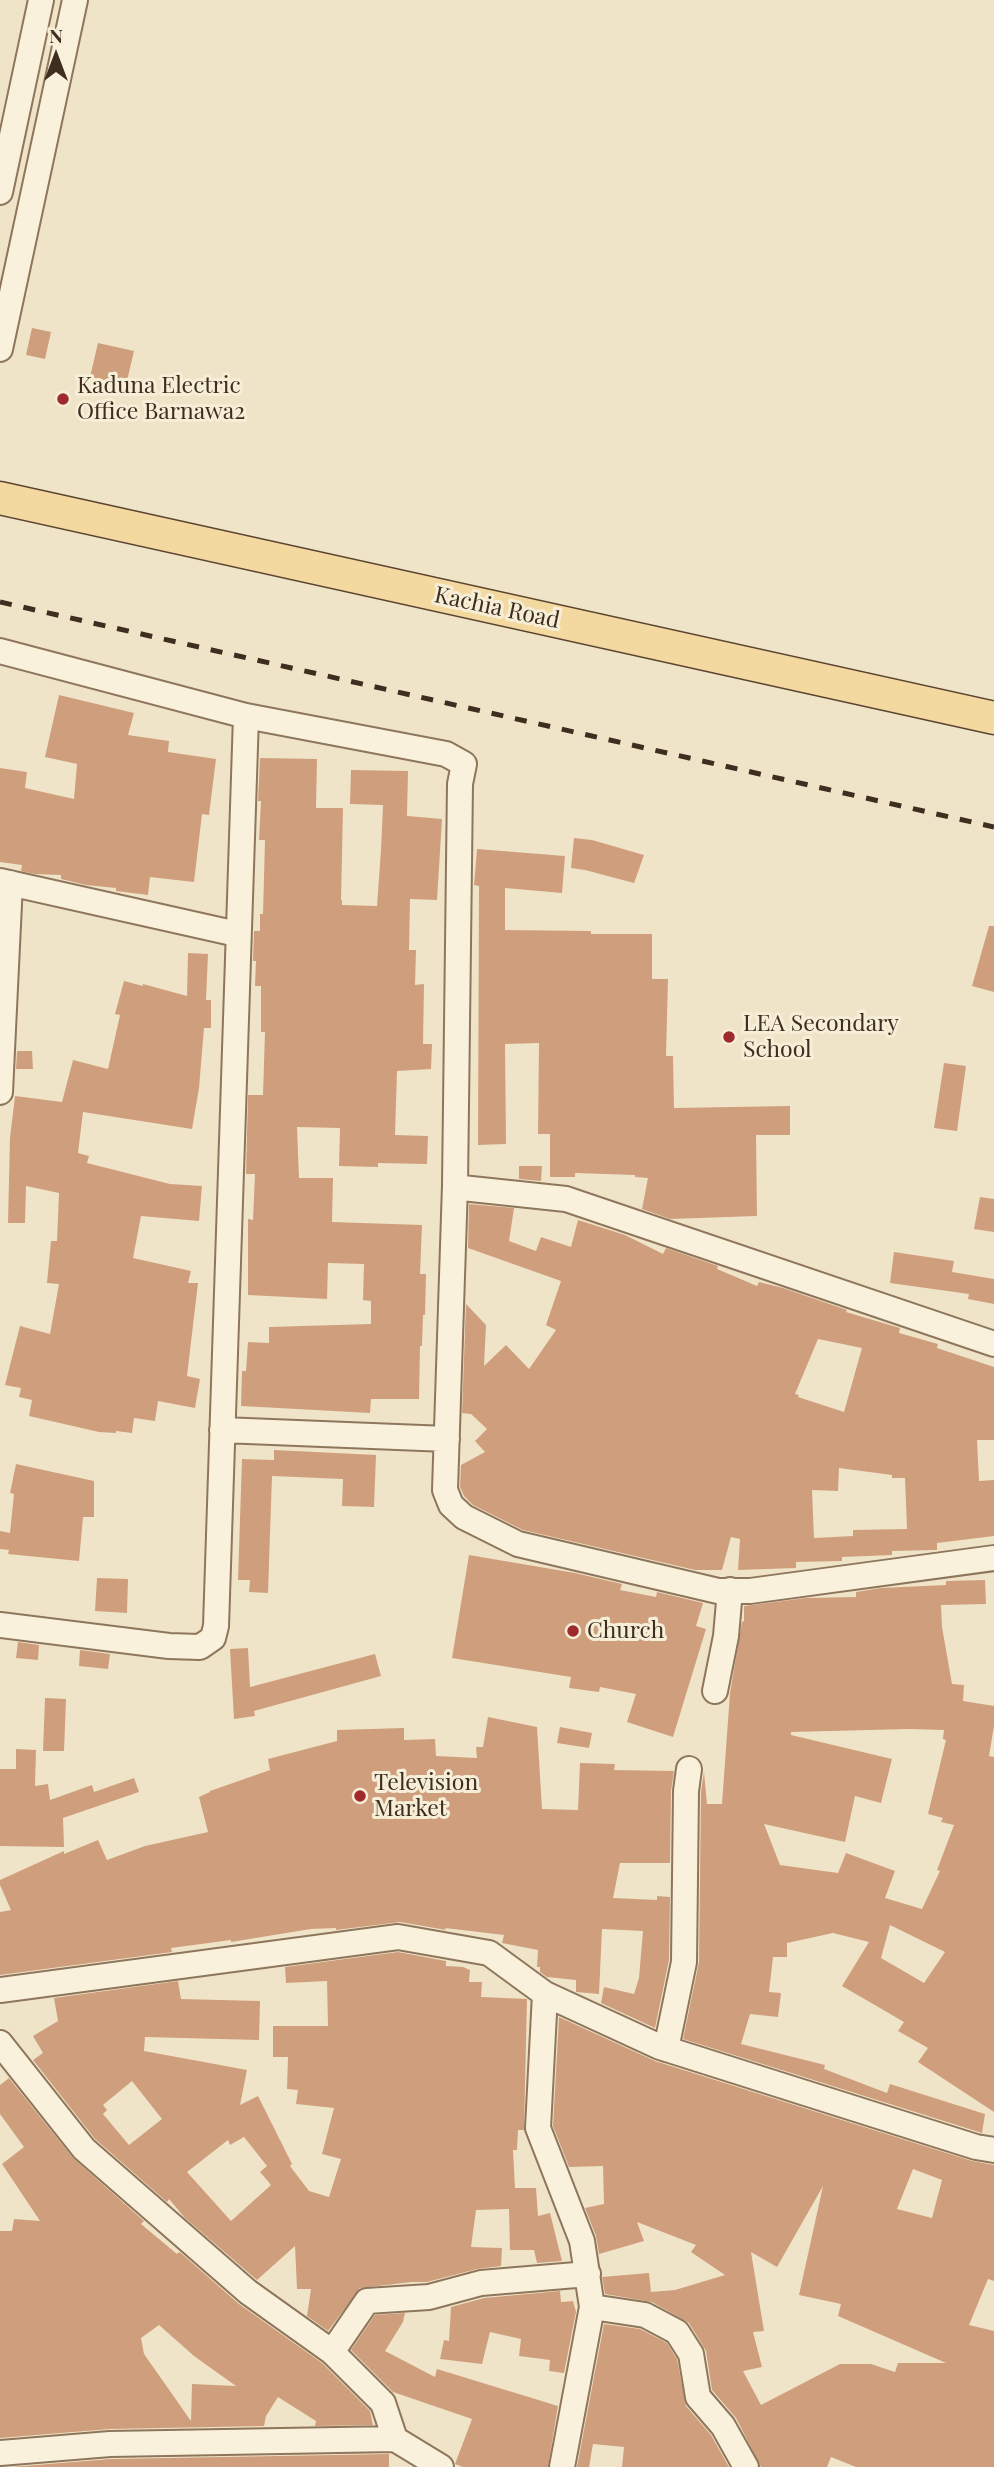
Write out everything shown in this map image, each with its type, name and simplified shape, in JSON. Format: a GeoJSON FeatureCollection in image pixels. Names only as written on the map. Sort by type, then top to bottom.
{"type":"FeatureCollection","features":[{"type":"Feature","properties":{"kind":"main road","name":"Kachia Road"},"geometry":{"type":"LineString","coordinates":[[0,498],[994,718]]}},
{"type":"Feature","properties":{"kind":"street"},"geometry":{"type":"LineString","coordinates":[[0,192],[41,0]]}},
{"type":"Feature","properties":{"kind":"street"},"geometry":{"type":"LineString","coordinates":[[0,349],[75,0]]}},
{"type":"Feature","properties":{"kind":"street"},"geometry":{"type":"LineString","coordinates":[[0,651],[246,716],[446,754],[464,764],[460,784],[455,1185],[445,1490],[451,1505],[464,1517],[519,1544],[718,1591],[750,1591],[994,1558]]}},
{"type":"Feature","properties":{"kind":"street"},"geometry":{"type":"LineString","coordinates":[[0,1625],[169,1646],[200,1647],[213,1638],[216,1626],[246,716]]}},
{"type":"Feature","properties":{"kind":"street"},"geometry":{"type":"LineString","coordinates":[[0,1093],[5,882],[237,934]]}},
{"type":"Feature","properties":{"kind":"street"},"geometry":{"type":"LineString","coordinates":[[455,1185],[462,1188],[566,1199],[994,1344]]}},
{"type":"Feature","properties":{"kind":"street"},"geometry":{"type":"LineString","coordinates":[[222,1430],[447,1439]]}},
{"type":"Feature","properties":{"kind":"street"},"geometry":{"type":"LineString","coordinates":[[715,1691],[726,1636],[730,1590]]}},
{"type":"Feature","properties":{"kind":"street"},"geometry":{"type":"LineString","coordinates":[[666,2049],[684,1962],[689,1769]]}},
{"type":"Feature","properties":{"kind":"street"},"geometry":{"type":"LineString","coordinates":[[0,1990],[398,1937],[489,1953],[545,1994],[666,2049],[976,2147],[994,2150]]}},
{"type":"Feature","properties":{"kind":"street"},"geometry":{"type":"LineString","coordinates":[[545,1994],[538,2127],[582,2241],[592,2307],[562,2467]]}},
{"type":"Feature","properties":{"kind":"street"},"geometry":{"type":"LineString","coordinates":[[0,2043],[84,2149],[248,2292],[332,2352],[383,2403],[395,2439]]}},
{"type":"Feature","properties":{"kind":"street"},"geometry":{"type":"LineString","coordinates":[[332,2352],[367,2301],[429,2297],[481,2283],[588,2274]]}},
{"type":"Feature","properties":{"kind":"street"},"geometry":{"type":"LineString","coordinates":[[592,2307],[645,2315],[677,2332],[691,2354],[698,2397],[723,2426],[746,2467]]}},
{"type":"Feature","properties":{"kind":"street"},"geometry":{"type":"LineString","coordinates":[[6,2467],[0,2453],[110,2444],[395,2439],[442,2467]]}},
{"type":"Feature","properties":{"kind":"building"},"geometry":{"type":"Polygon","coordinates":[[[32,328],[51,332],[45,359],[26,355],[32,328]]]}},
{"type":"Feature","properties":{"kind":"building"},"geometry":{"type":"Polygon","coordinates":[[[98,343],[134,351],[126,385],[90,377],[98,343]]]}},
{"type":"Feature","properties":{"kind":"building"},"geometry":{"type":"Polygon","coordinates":[[[59,695],[134,713],[128,735],[169,741],[168,752],[216,759],[209,815],[202,814],[194,882],[150,877],[148,895],[86,885],[61,879],[61,875],[21,871],[22,865],[0,862],[0,768],[27,772],[25,788],[74,799],[77,764],[45,757],[59,695]]]}},
{"type":"Feature","properties":{"kind":"building"},"geometry":{"type":"Polygon","coordinates":[[[260,758],[317,759],[316,808],[343,808],[342,905],[377,906],[381,850],[383,805],[350,804],[351,770],[408,771],[407,816],[442,819],[437,900],[410,899],[409,950],[416,950],[415,985],[424,984],[423,1044],[432,1044],[431,1069],[397,1071],[395,1135],[428,1136],[427,1164],[378,1163],[378,1167],[339,1166],[340,1128],[297,1127],[299,1178],[333,1178],[332,1222],[422,1225],[420,1274],[426,1274],[419,1399],[371,1399],[370,1413],[241,1406],[242,1371],[246,1371],[248,1342],[269,1343],[269,1327],[371,1324],[371,1301],[363,1300],[364,1264],[328,1263],[327,1299],[248,1295],[248,1219],[253,1220],[255,1174],[246,1174],[248,1095],[263,1095],[265,1032],[261,1032],[261,986],[255,986],[256,961],[253,961],[254,931],[260,931],[260,914],[263,914],[265,840],[259,840],[260,758]]]}},
{"type":"Feature","properties":{"kind":"building"},"geometry":{"type":"Polygon","coordinates":[[[574,838],[592,840],[644,855],[634,883],[571,868],[574,838]]]}},
{"type":"Feature","properties":{"kind":"building"},"geometry":{"type":"Polygon","coordinates":[[[477,849],[565,856],[562,893],[505,888],[505,930],[652,934],[652,979],[668,979],[666,1056],[673,1056],[674,1108],[790,1106],[790,1135],[756,1135],[757,1216],[670,1219],[642,1209],[648,1178],[635,1175],[575,1173],[575,1177],[550,1177],[550,1134],[538,1134],[539,1043],[505,1044],[506,1144],[478,1145],[479,886],[474,885],[477,849]]]}},
{"type":"Feature","properties":{"kind":"building"},"geometry":{"type":"Polygon","coordinates":[[[989,926],[994,926],[994,992],[972,986],[989,926]]]}},
{"type":"Feature","properties":{"kind":"building"},"geometry":{"type":"Polygon","coordinates":[[[188,953],[208,954],[206,1000],[211,1000],[211,1028],[204,1028],[199,1088],[192,1129],[83,1112],[78,1153],[89,1156],[87,1163],[170,1184],[202,1186],[199,1221],[141,1216],[133,1258],[191,1271],[188,1283],[198,1283],[187,1376],[200,1379],[195,1408],[158,1401],[155,1421],[134,1418],[132,1433],[99,1432],[29,1416],[32,1400],[19,1397],[21,1388],[5,1385],[20,1326],[50,1334],[59,1284],[47,1283],[51,1241],[57,1241],[59,1193],[26,1186],[25,1223],[8,1223],[10,1138],[15,1096],[62,1102],[73,1060],[108,1069],[120,1015],[115,1014],[124,981],[187,996],[188,953]]]}},
{"type":"Feature","properties":{"kind":"building"},"geometry":{"type":"Polygon","coordinates":[[[17,1051],[32,1051],[33,1069],[16,1069],[17,1051]]]}},
{"type":"Feature","properties":{"kind":"building"},"geometry":{"type":"Polygon","coordinates":[[[944,1063],[966,1066],[957,1131],[934,1128],[944,1063]]]}},
{"type":"Feature","properties":{"kind":"building"},"geometry":{"type":"Polygon","coordinates":[[[519,1166],[542,1166],[541,1181],[519,1179],[519,1166]]]}},
{"type":"Feature","properties":{"kind":"building"},"geometry":{"type":"Polygon","coordinates":[[[980,1197],[994,1199],[994,1232],[974,1229],[980,1197]]]}},
{"type":"Feature","properties":{"kind":"building"},"geometry":{"type":"Polygon","coordinates":[[[469,1204],[514,1208],[509,1241],[536,1251],[541,1237],[571,1247],[578,1220],[625,1235],[663,1254],[666,1248],[718,1266],[717,1269],[757,1286],[759,1282],[783,1288],[847,1310],[846,1312],[900,1328],[899,1333],[938,1344],[937,1348],[994,1367],[994,1440],[977,1440],[979,1481],[994,1480],[994,1536],[937,1543],[937,1550],[892,1551],[892,1555],[842,1557],[842,1561],[796,1562],[796,1568],[738,1570],[740,1539],[731,1537],[722,1570],[695,1570],[523,1530],[473,1505],[460,1487],[461,1465],[485,1452],[475,1441],[487,1429],[471,1414],[462,1413],[466,1304],[486,1325],[484,1366],[506,1345],[529,1369],[556,1330],[546,1325],[561,1281],[468,1248],[469,1204]],[[818,1339],[795,1394],[844,1412],[862,1348],[818,1339]],[[839,1468],[838,1491],[812,1490],[814,1538],[853,1536],[853,1530],[907,1529],[905,1478],[839,1468]]]}},
{"type":"Feature","properties":{"kind":"building"},"geometry":{"type":"Polygon","coordinates":[[[894,1252],[954,1261],[952,1272],[994,1279],[994,1304],[968,1299],[969,1294],[890,1283],[894,1252]]]}},
{"type":"Feature","properties":{"kind":"building"},"geometry":{"type":"Polygon","coordinates":[[[274,1450],[376,1455],[374,1507],[342,1506],[343,1479],[272,1476],[268,1593],[249,1592],[250,1580],[238,1580],[242,1459],[274,1460],[274,1450]]]}},
{"type":"Feature","properties":{"kind":"building"},"geometry":{"type":"Polygon","coordinates":[[[16,1464],[94,1481],[94,1517],[83,1517],[79,1561],[8,1554],[9,1550],[0,1549],[0,1531],[10,1533],[14,1494],[10,1493],[16,1464]]]}},
{"type":"Feature","properties":{"kind":"building"},"geometry":{"type":"Polygon","coordinates":[[[469,1555],[575,1573],[622,1584],[620,1590],[656,1597],[657,1592],[703,1603],[696,1626],[706,1629],[673,1737],[627,1722],[636,1694],[600,1687],[599,1692],[569,1688],[571,1677],[452,1658],[469,1555]]]}},
{"type":"Feature","properties":{"kind":"building"},"geometry":{"type":"Polygon","coordinates":[[[97,1578],[128,1579],[127,1613],[95,1611],[97,1578]]]}},
{"type":"Feature","properties":{"kind":"building"},"geometry":{"type":"Polygon","coordinates":[[[985,1580],[986,1604],[941,1605],[952,1684],[964,1685],[963,1701],[994,1706],[989,1756],[994,1757],[994,2112],[918,2062],[928,2048],[898,2031],[904,2022],[842,1986],[869,1942],[833,1933],[787,1943],[787,1957],[773,1957],[769,1992],[781,1993],[778,2017],[750,2014],[741,2044],[825,2065],[824,2069],[887,2093],[890,2084],[985,2114],[982,2133],[683,2039],[699,1962],[701,1792],[704,1772],[707,1804],[722,1804],[730,1693],[744,1621],[744,1606],[806,1598],[856,1597],[856,1592],[946,1585],[946,1581],[985,1580]],[[944,1730],[791,1732],[791,1735],[892,1759],[881,1803],[855,1796],[845,1842],[764,1824],[780,1865],[838,1873],[846,1853],[895,1871],[885,1898],[922,1909],[940,1871],[937,1870],[954,1825],[941,1822],[943,1818],[928,1814],[946,1740],[943,1739],[944,1730]],[[890,1925],[881,1958],[924,1983],[945,1952],[890,1925]]]}},
{"type":"Feature","properties":{"kind":"building"},"geometry":{"type":"Polygon","coordinates":[[[18,1642],[39,1645],[38,1660],[16,1658],[18,1642]]]}},
{"type":"Feature","properties":{"kind":"building"},"geometry":{"type":"Polygon","coordinates":[[[248,1648],[250,1687],[375,1654],[381,1676],[254,1711],[255,1716],[234,1719],[230,1649],[248,1648]]]}},
{"type":"Feature","properties":{"kind":"building"},"geometry":{"type":"Polygon","coordinates":[[[80,1650],[110,1654],[108,1669],[79,1666],[80,1650]]]}},
{"type":"Feature","properties":{"kind":"building"},"geometry":{"type":"Polygon","coordinates":[[[45,1698],[66,1699],[64,1751],[43,1751],[45,1698]]]}},
{"type":"Feature","properties":{"kind":"building","name":"Television Market"},"geometry":{"type":"Polygon","coordinates":[[[488,1717],[537,1727],[542,1809],[578,1810],[580,1763],[615,1764],[614,1770],[674,1771],[671,1791],[670,1863],[620,1863],[613,1898],[657,1900],[657,1896],[670,1897],[669,1960],[655,2028],[601,2003],[604,1987],[634,1994],[639,1978],[643,1931],[602,1929],[599,1994],[576,1992],[576,1980],[547,1977],[540,1972],[540,1967],[537,1967],[538,1950],[502,1943],[504,1935],[445,1928],[446,1930],[400,1922],[336,1930],[311,1929],[231,1942],[171,1948],[172,1952],[0,1975],[0,1912],[11,1910],[0,1880],[64,1851],[64,1854],[98,1840],[107,1860],[145,1846],[208,1832],[199,1797],[270,1770],[268,1759],[337,1741],[337,1730],[404,1728],[404,1740],[435,1739],[436,1756],[477,1758],[476,1747],[483,1747],[488,1717]]]}},
{"type":"Feature","properties":{"kind":"building"},"geometry":{"type":"Polygon","coordinates":[[[560,1727],[592,1733],[589,1748],[557,1743],[560,1727]]]}},
{"type":"Feature","properties":{"kind":"building"},"geometry":{"type":"Polygon","coordinates":[[[16,1749],[36,1750],[35,1786],[48,1784],[50,1800],[92,1785],[94,1792],[134,1778],[139,1792],[63,1818],[64,1847],[0,1846],[0,1769],[16,1769],[16,1749]]]}},
{"type":"Feature","properties":{"kind":"building"},"geometry":{"type":"Polygon","coordinates":[[[398,1952],[446,1961],[446,1966],[470,1970],[469,1982],[482,1982],[481,1997],[527,1999],[524,2130],[518,2130],[517,2150],[513,2150],[515,2188],[536,2188],[538,2216],[550,2213],[562,2261],[537,2263],[534,2250],[510,2250],[509,2209],[476,2210],[471,2247],[502,2248],[501,2266],[477,2269],[427,2282],[360,2288],[328,2331],[307,2316],[311,2289],[297,2289],[295,2246],[257,2280],[185,2218],[169,2199],[167,2202],[95,2139],[33,2060],[43,2053],[33,2036],[58,2021],[54,1998],[178,1981],[181,1999],[260,2001],[259,2040],[145,2037],[144,2051],[247,2070],[240,2105],[258,2096],[292,2164],[290,2166],[309,2191],[329,2197],[341,2159],[322,2154],[334,2108],[296,2104],[298,2090],[287,2089],[288,2057],[273,2057],[273,2026],[328,2026],[327,1981],[286,1983],[285,1967],[398,1952]],[[132,2081],[103,2105],[107,2110],[103,2114],[129,2145],[162,2119],[132,2081]],[[244,2137],[230,2145],[228,2140],[187,2172],[231,2221],[271,2185],[260,2172],[267,2166],[244,2137]]]}},
{"type":"Feature","properties":{"kind":"building"},"geometry":{"type":"Polygon","coordinates":[[[559,2017],[655,2061],[972,2161],[994,2165],[994,2281],[988,2279],[969,2325],[994,2331],[994,2467],[856,2467],[831,2457],[827,2467],[761,2467],[736,2418],[712,2390],[706,2351],[689,2323],[652,2302],[605,2294],[602,2277],[649,2273],[651,2292],[675,2290],[725,2275],[691,2252],[696,2245],[637,2222],[644,2241],[599,2254],[596,2236],[585,2208],[604,2204],[603,2166],[569,2167],[553,2126],[559,2017]],[[913,2169],[897,2209],[932,2218],[942,2180],[913,2169]],[[823,2186],[777,2267],[751,2252],[764,2331],[753,2332],[762,2367],[743,2371],[761,2405],[840,2364],[871,2364],[895,2372],[898,2363],[946,2363],[838,2316],[841,2304],[799,2295],[823,2186]]]}},
{"type":"Feature","properties":{"kind":"building"},"geometry":{"type":"Polygon","coordinates":[[[9,2078],[73,2158],[144,2221],[141,2224],[177,2254],[182,2254],[239,2304],[322,2363],[370,2411],[373,2425],[315,2426],[316,2421],[278,2397],[266,2416],[264,2426],[110,2429],[0,2438],[0,2231],[12,2231],[14,2219],[40,2221],[2,2164],[24,2147],[0,2114],[0,2085],[9,2078]],[[159,2325],[141,2338],[144,2354],[191,2421],[192,2384],[236,2386],[194,2356],[159,2325]]]}},
{"type":"Feature","properties":{"kind":"building"},"geometry":{"type":"Polygon","coordinates":[[[560,2291],[561,2302],[573,2301],[576,2312],[564,2373],[549,2371],[550,2360],[519,2356],[521,2339],[490,2332],[482,2364],[440,2359],[444,2340],[449,2341],[451,2307],[484,2298],[560,2291]]]}},
{"type":"Feature","properties":{"kind":"building"},"geometry":{"type":"Polygon","coordinates":[[[405,2313],[403,2322],[385,2351],[435,2377],[437,2369],[558,2406],[548,2467],[463,2467],[455,2464],[472,2419],[393,2392],[351,2350],[375,2315],[405,2313]]]}},
{"type":"Feature","properties":{"kind":"building"},"geometry":{"type":"Polygon","coordinates":[[[604,2324],[640,2329],[667,2343],[677,2359],[686,2406],[711,2435],[729,2467],[622,2467],[624,2447],[593,2444],[589,2467],[577,2467],[604,2324]]]}},
{"type":"Feature","properties":{"kind":"building"},"geometry":{"type":"Polygon","coordinates":[[[389,2454],[389,2467],[11,2467],[111,2459],[389,2454]]]}},
{"type":"Feature","properties":{"kind":"railway"},"geometry":{"type":"LineString","coordinates":[[0,602],[994,827]]}},
{"type":"Feature","properties":{"kind":"place","name":"Kaduna Electric Office Barnawa2"},"geometry":{"type":"Point","coordinates":[63,399]}},
{"type":"Feature","properties":{"kind":"place","name":"LEA Secondary School"},"geometry":{"type":"Point","coordinates":[729,1037]}},
{"type":"Feature","properties":{"kind":"place","name":"Church"},"geometry":{"type":"Point","coordinates":[573,1631]}},
{"type":"Feature","properties":{"kind":"place","name":"Television Market"},"geometry":{"type":"Point","coordinates":[360,1796]}}]}
